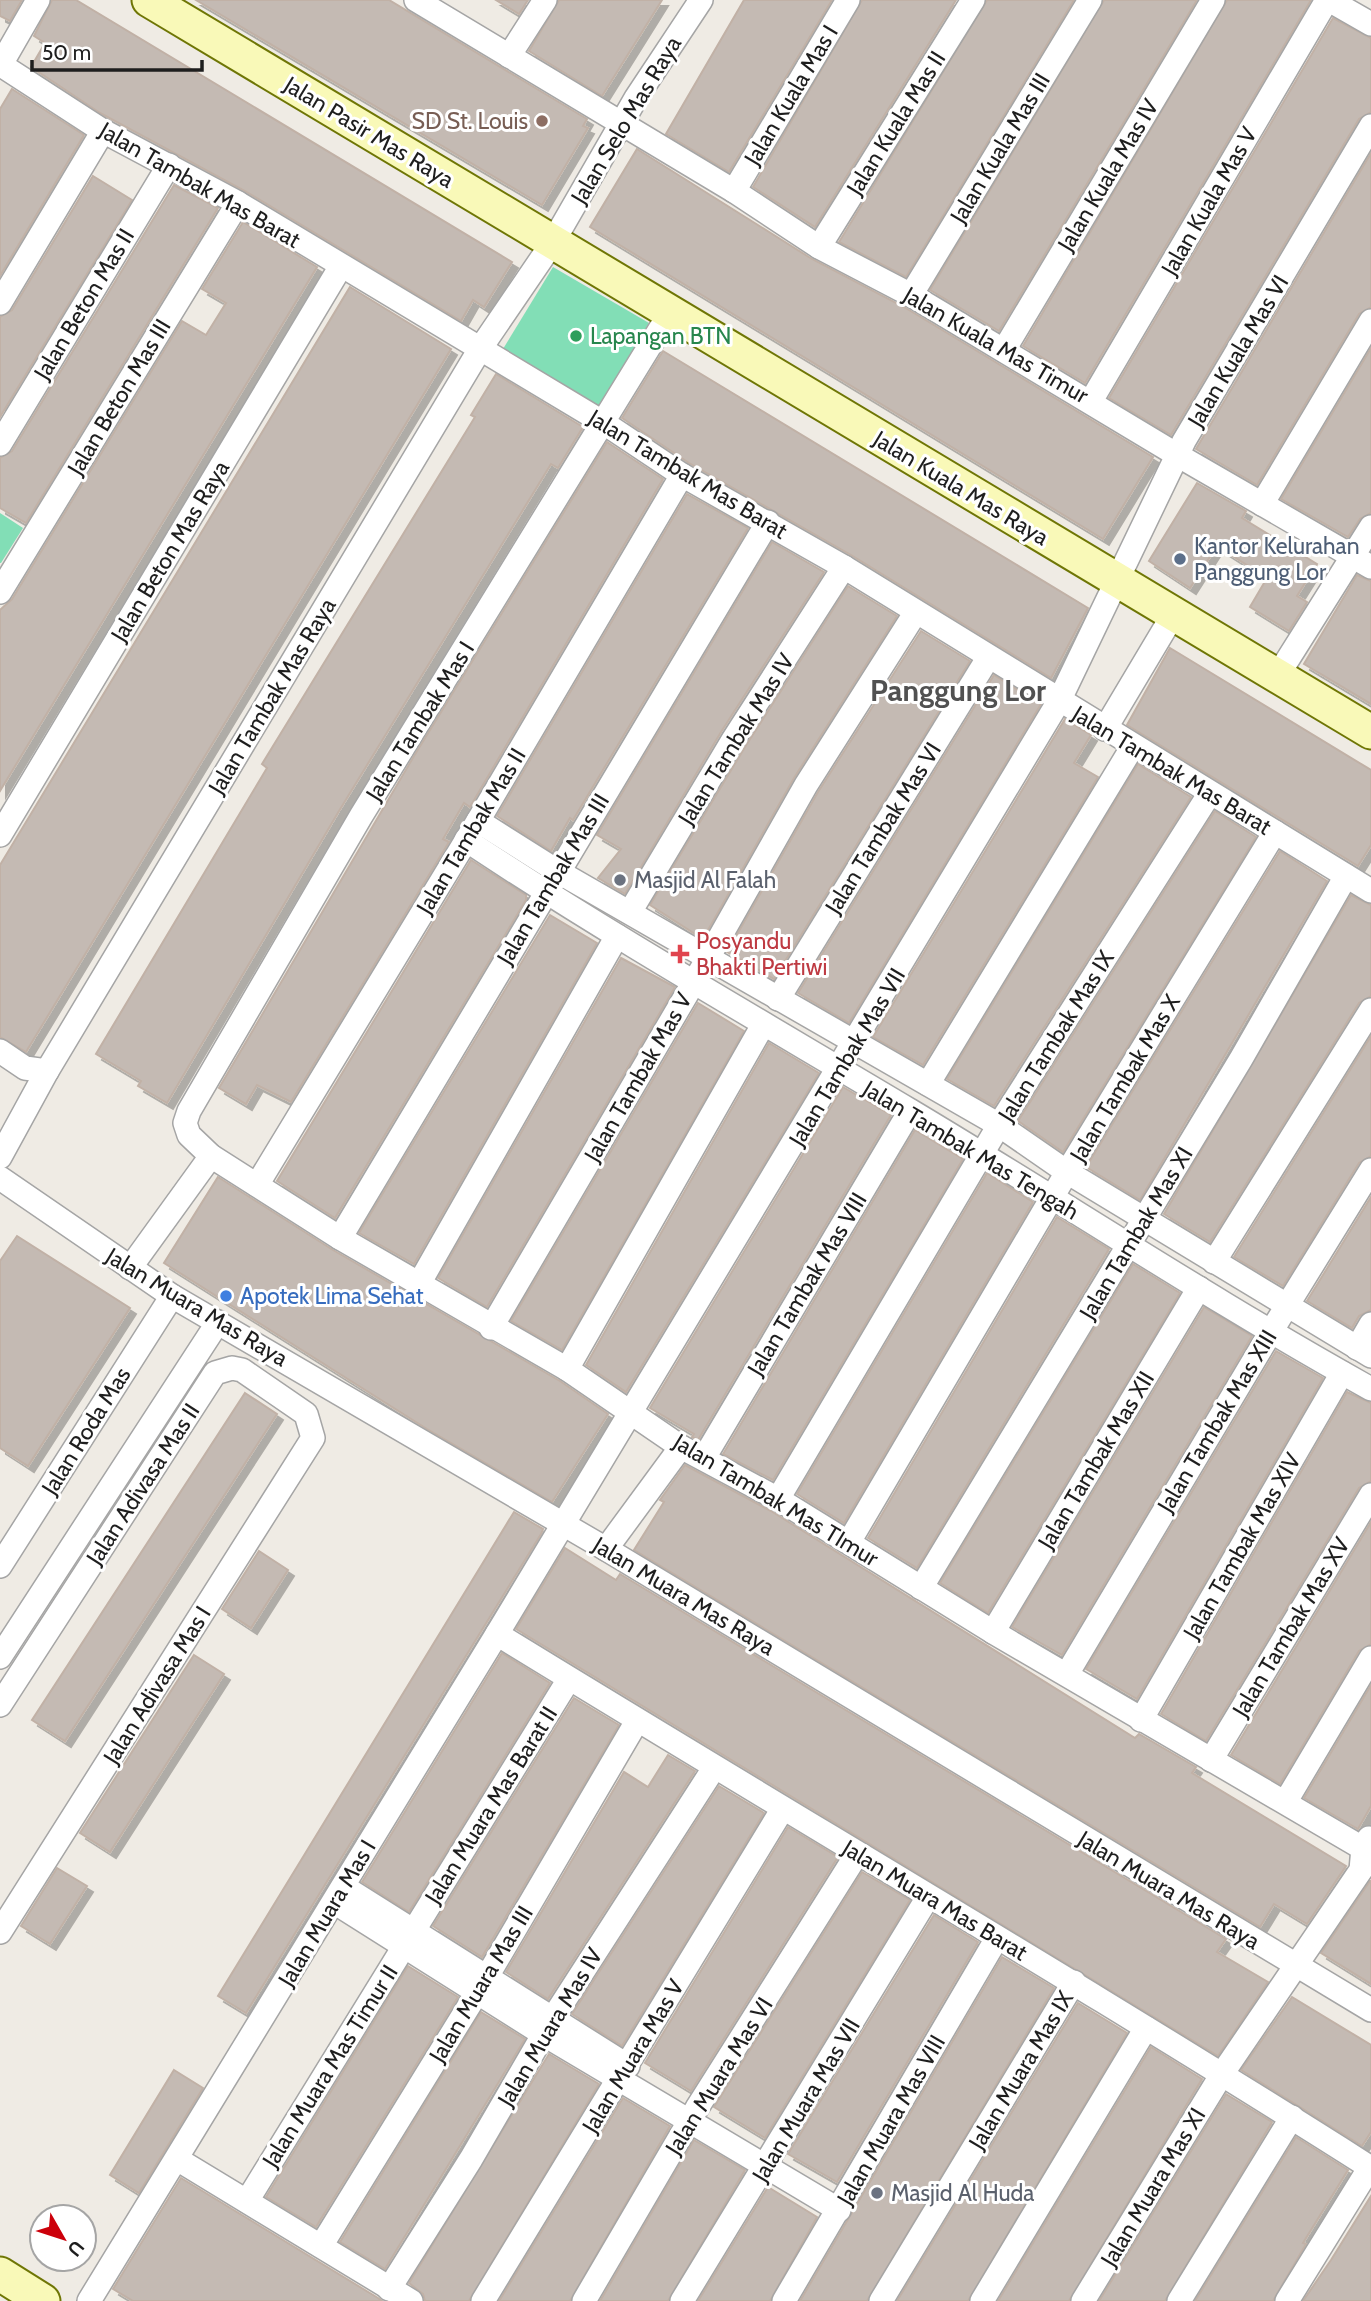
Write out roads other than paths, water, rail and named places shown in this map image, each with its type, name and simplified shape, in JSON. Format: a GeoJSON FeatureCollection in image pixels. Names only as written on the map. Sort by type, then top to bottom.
{"type":"FeatureCollection","features":[{"type":"Feature","properties":{"kind":"street"},"geometry":{"type":"LineString","coordinates":[[0,66],[38,0]]}},
{"type":"Feature","properties":{"kind":"street","name":"Jalan Pasir Mas Raya"},"geometry":{"type":"LineString","coordinates":[[149,0],[553,242]]}},
{"type":"Feature","properties":{"kind":"street"},"geometry":{"type":"LineString","coordinates":[[509,56],[545,0]]}},
{"type":"Feature","properties":{"kind":"street","name":"Jalan Selo Mas Raya"},"geometry":{"type":"LineString","coordinates":[[553,242],[621,124],[701,0]]}},
{"type":"Feature","properties":{"kind":"street","name":"Jalan Kuala Mas I"},"geometry":{"type":"LineString","coordinates":[[733,191],[849,0]]}},
{"type":"Feature","properties":{"kind":"street","name":"Jalan Kuala Mas II"},"geometry":{"type":"LineString","coordinates":[[820,247],[972,0]]}},
{"type":"Feature","properties":{"kind":"street","name":"Jalan Kuala Mas III"},"geometry":{"type":"LineString","coordinates":[[911,295],[1090,0]]}},
{"type":"Feature","properties":{"kind":"street","name":"Jalan Kuala Mas IV"},"geometry":{"type":"LineString","coordinates":[[1004,350],[1213,0]]}},
{"type":"Feature","properties":{"kind":"street"},"geometry":{"type":"LineString","coordinates":[[1328,0],[1371,24]]}},
{"type":"Feature","properties":{"kind":"street","name":"Jalan Kuala Mas V"},"geometry":{"type":"LineString","coordinates":[[1091,401],[1328,0]]}},
{"type":"Feature","properties":{"kind":"street","name":"Jalan Kuala Mas Timur"},"geometry":{"type":"LineString","coordinates":[[421,1],[820,247],[911,295],[1362,562]]}},
{"type":"Feature","properties":{"kind":"street","name":"Jalan Tambak Mas Barat"},"geometry":{"type":"LineString","coordinates":[[0,66],[103,131],[238,203],[604,423],[682,475],[844,567],[988,658],[1371,891]]}},
{"type":"Feature","properties":{"kind":"street","name":"Jalan Kuala Mas VI"},"geometry":{"type":"LineString","coordinates":[[1116,581],[1184,441],[1371,126]]}},
{"type":"Feature","properties":{"kind":"street"},"geometry":{"type":"LineString","coordinates":[[0,303],[103,131]]}},
{"type":"Feature","properties":{"kind":"street","name":"Jalan Beton Mas II"},"geometry":{"type":"LineString","coordinates":[[0,444],[169,164]]}},
{"type":"Feature","properties":{"kind":"street","name":"Jalan Beton Mas III"},"geometry":{"type":"LineString","coordinates":[[0,592],[238,203]]}},
{"type":"Feature","properties":{"kind":"street","name":"Jalan Kuala Mas Raya"},"geometry":{"type":"LineString","coordinates":[[553,242],[1371,732]]}},
{"type":"Feature","properties":{"kind":"street","name":"Jalan Tambak Mas Raya"},"geometry":{"type":"LineString","coordinates":[[0,1157],[47,1071],[480,349],[553,242]]}},
{"type":"Feature","properties":{"kind":"street","name":"Jalan Beton Mas Raya"},"geometry":{"type":"LineString","coordinates":[[0,835],[341,266]]}},
{"type":"Feature","properties":{"kind":"street","name":"Jalan Tambak Mas I"},"geometry":{"type":"LineString","coordinates":[[189,1135],[185,1123],[189,1111],[340,851],[670,313]]}},
{"type":"Feature","properties":{"kind":"street"},"geometry":{"type":"LineString","coordinates":[[1262,504],[1371,321]]}},
{"type":"Feature","properties":{"kind":"street","name":"Jalan Tambak Mas II"},"geometry":{"type":"LineString","coordinates":[[257,1185],[472,831],[682,475]]}},
{"type":"Feature","properties":{"kind":"street","name":"Jalan Tambak Mas III"},"geometry":{"type":"LineString","coordinates":[[341,1238],[557,871],[768,522]]}},
{"type":"Feature","properties":{"kind":"street"},"geometry":{"type":"LineString","coordinates":[[1278,675],[1362,562],[1371,527]]}},
{"type":"Feature","properties":{"kind":"street","name":"Jalan Tambak Mas IV"},"geometry":{"type":"LineString","coordinates":[[630,912],[733,740],[844,567]]}},
{"type":"Feature","properties":{"kind":"street","name":"Jalan Tambak Mas VII"},"geometry":{"type":"LineString","coordinates":[[563,1524],[855,1044],[1059,701],[1116,581]]}},
{"type":"Feature","properties":{"kind":"street","name":"Jalan Tambak Mas V"},"geometry":{"type":"LineString","coordinates":[[491,1328],[806,785],[916,612]]}},
{"type":"Feature","properties":{"kind":"street"},"geometry":{"type":"LineString","coordinates":[[1105,729],[1173,615]]}},
{"type":"Feature","properties":{"kind":"street","name":"Jalan Tambak Mas VI"},"geometry":{"type":"LineString","coordinates":[[778,999],[988,658]]}},
{"type":"Feature","properties":{"kind":"street"},"geometry":{"type":"LineString","coordinates":[[928,1084],[1133,746]]}},
{"type":"Feature","properties":{"kind":"street","name":"Jalan Tambak Mas IX"},"geometry":{"type":"LineString","coordinates":[[778,1499],[999,1125],[1210,793]]}},
{"type":"Feature","properties":{"kind":"street","name":"Jalan Tambak Mas Tengah"},"geometry":{"type":"LineString","coordinates":[[472,831],[557,871],[999,1125],[1067,1172],[1364,1352]]}},
{"type":"Feature","properties":{"kind":"street","name":"Jalan Tambak Mas Tengah"},"geometry":{"type":"LineString","coordinates":[[472,831],[545,892],[910,1111],[1127,1247],[1371,1389]]}},
{"type":"Feature","properties":{"kind":"street","name":"Jalan Tambak Mas X"},"geometry":{"type":"LineString","coordinates":[[849,1542],[1067,1172],[1275,832]]}},
{"type":"Feature","properties":{"kind":"street","name":"Jalan Tambak Mas XI"},"geometry":{"type":"LineString","coordinates":[[921,1588],[1144,1219],[1346,876]]}},
{"type":"Feature","properties":{"kind":"street"},"geometry":{"type":"LineString","coordinates":[[420,1282],[617,936]]}},
{"type":"Feature","properties":{"kind":"street"},"geometry":{"type":"LineString","coordinates":[[1214,1262],[1371,1010]]}},
{"type":"Feature","properties":{"kind":"street"},"geometry":{"type":"LineString","coordinates":[[567,1369],[763,1025]]}},
{"type":"Feature","properties":{"kind":"street"},"geometry":{"type":"LineString","coordinates":[[0,1051],[25,1068],[47,1071]]}},
{"type":"Feature","properties":{"kind":"street","name":"Jalan Tambak Mas VIII"},"geometry":{"type":"LineString","coordinates":[[704,1458],[910,1111]]}},
{"type":"Feature","properties":{"kind":"street","name":"Jalan Tambak Mas TImur"},"geometry":{"type":"LineString","coordinates":[[189,1135],[211,1156],[491,1328],[567,1369],[681,1447],[778,1499],[1141,1720],[1368,1845]]}},
{"type":"Feature","properties":{"kind":"street"},"geometry":{"type":"LineString","coordinates":[[130,1268],[211,1156]]}},
{"type":"Feature","properties":{"kind":"street","name":"Jalan Tambak Mas XIII"},"geometry":{"type":"LineString","coordinates":[[1067,1674],[1286,1306],[1371,1170]]}},
{"type":"Feature","properties":{"kind":"street","name":"Jalan Muara Mas Raya"},"geometry":{"type":"LineString","coordinates":[[0,1178],[172,1296],[606,1549],[1371,2010]]}},
{"type":"Feature","properties":{"kind":"street","name":"Jalan Tambak Mas XII"},"geometry":{"type":"LineString","coordinates":[[993,1632],[1199,1288]]}},
{"type":"Feature","properties":{"kind":"street","name":"Jalan Roda Mas"},"geometry":{"type":"LineString","coordinates":[[0,1566],[172,1296]]}},
{"type":"Feature","properties":{"kind":"street"},"geometry":{"type":"LineString","coordinates":[[0,1657],[218,1322]]}},
{"type":"Feature","properties":{"kind":"street"},"geometry":{"type":"LineString","coordinates":[[1364,1352],[1371,1324]]}},
{"type":"Feature","properties":{"kind":"street","name":"Jalan Adivasa Mas II"},"geometry":{"type":"LineString","coordinates":[[0,1705],[215,1373],[232,1368],[253,1376],[306,1414],[313,1438]]}},
{"type":"Feature","properties":{"kind":"street","name":"Jalan Tambak Mas XIV"},"geometry":{"type":"LineString","coordinates":[[1141,1720],[1342,1373]]}},
{"type":"Feature","properties":{"kind":"street","name":"Jalan Adivasa Mas I"},"geometry":{"type":"LineString","coordinates":[[0,1932],[313,1438]]}},
{"type":"Feature","properties":{"kind":"street"},"geometry":{"type":"LineString","coordinates":[[606,1549],[681,1447]]}},
{"type":"Feature","properties":{"kind":"street","name":"Jalan Tambak Mas XV"},"geometry":{"type":"LineString","coordinates":[[1211,1760],[1371,1495]]}},
{"type":"Feature","properties":{"kind":"street","name":"Jalan Muara Mas I"},"geometry":{"type":"LineString","coordinates":[[89,2301],[563,1524]]}},
{"type":"Feature","properties":{"kind":"street","name":"Jalan Muara Mas Barat"},"geometry":{"type":"LineString","coordinates":[[497,1634],[782,1810],[1074,1982],[1370,2167]]}},
{"type":"Feature","properties":{"kind":"street"},"geometry":{"type":"LineString","coordinates":[[1286,1801],[1371,1658]]}},
{"type":"Feature","properties":{"kind":"street","name":"Jalan Muara Mas Barat II"},"geometry":{"type":"LineString","coordinates":[[408,1939],[569,1679]]}},
{"type":"Feature","properties":{"kind":"street","name":"Jalan Muara Mas III"},"geometry":{"type":"LineString","coordinates":[[321,2246],[483,1984],[637,1721]]}},
{"type":"Feature","properties":{"kind":"street","name":"Jalan Muara Mas IV"},"geometry":{"type":"LineString","coordinates":[[389,2288],[471,2159],[548,2026],[714,1768]]}},
{"type":"Feature","properties":{"kind":"street","name":"Jalan Muara Mas V"},"geometry":{"type":"LineString","coordinates":[[483,2301],[782,1810]]}},
{"type":"Feature","properties":{"kind":"street","name":"Jalan Muara Mas XI"},"geometry":{"type":"LineString","coordinates":[[1083,2301],[1222,2074],[1361,1870],[1368,1845]]}},
{"type":"Feature","properties":{"kind":"street","name":"Jalan Muara Mas VI"},"geometry":{"type":"LineString","coordinates":[[584,2301],[694,2115],[857,1854]]}},
{"type":"Feature","properties":{"kind":"street"},"geometry":{"type":"LineString","coordinates":[[339,1895],[842,2205]]}},
{"type":"Feature","properties":{"kind":"street","name":"Jalan Muara Mas VII"},"geometry":{"type":"LineString","coordinates":[[682,2301],[770,2161],[928,1897]]}},
{"type":"Feature","properties":{"kind":"street","name":"Jalan Muara Mas VIII"},"geometry":{"type":"LineString","coordinates":[[784,2301],[997,1938]]}},
{"type":"Feature","properties":{"kind":"street","name":"Jalan Muara Mas Timur II"},"geometry":{"type":"LineString","coordinates":[[247,2201],[408,1939]]}},
{"type":"Feature","properties":{"kind":"street","name":"Jalan Muara Mas IX"},"geometry":{"type":"LineString","coordinates":[[881,2301],[1074,1982]]}},
{"type":"Feature","properties":{"kind":"street"},"geometry":{"type":"LineString","coordinates":[[982,2301],[1146,2028]]}},
{"type":"Feature","properties":{"kind":"street"},"geometry":{"type":"LineString","coordinates":[[1179,2301],[1292,2117]]}},
{"type":"Feature","properties":{"kind":"street"},"geometry":{"type":"LineString","coordinates":[[177,2159],[411,2301]]}},
{"type":"Feature","properties":{"kind":"street"},"geometry":{"type":"LineString","coordinates":[[1287,2301],[1370,2167]]}},
{"type":"Feature","properties":{"kind":"street"},"geometry":{"type":"LineString","coordinates":[[0,2274],[43,2301]]}},
{"type":"Feature","properties":{"kind":"place","name":"SD St. Louis"},"geometry":{"type":"Point","coordinates":[542,121]}},
{"type":"Feature","properties":{"kind":"place","name":"Lapangan BTN"},"geometry":{"type":"Point","coordinates":[576,336]}},
{"type":"Feature","properties":{"kind":"place","name":"Kantor Kelurahan Panggung Lor"},"geometry":{"type":"Point","coordinates":[1180,559]}},
{"type":"Feature","properties":{"kind":"place","name":"Masjid Al Falah"},"geometry":{"type":"Point","coordinates":[620,880]}},
{"type":"Feature","properties":{"kind":"place","name":"Posyandu Bhakti Pertiwi"},"geometry":{"type":"Point","coordinates":[680,954]}},
{"type":"Feature","properties":{"kind":"place","name":"Apotek Lima Sehat"},"geometry":{"type":"Point","coordinates":[226,1296]}},
{"type":"Feature","properties":{"kind":"place","name":"Masjid Al Huda"},"geometry":{"type":"Point","coordinates":[877,2193]}},
{"type":"Feature","properties":{"kind":"district","name":"Panggung Lor"},"geometry":{"type":"Point","coordinates":[958,690]}}]}
